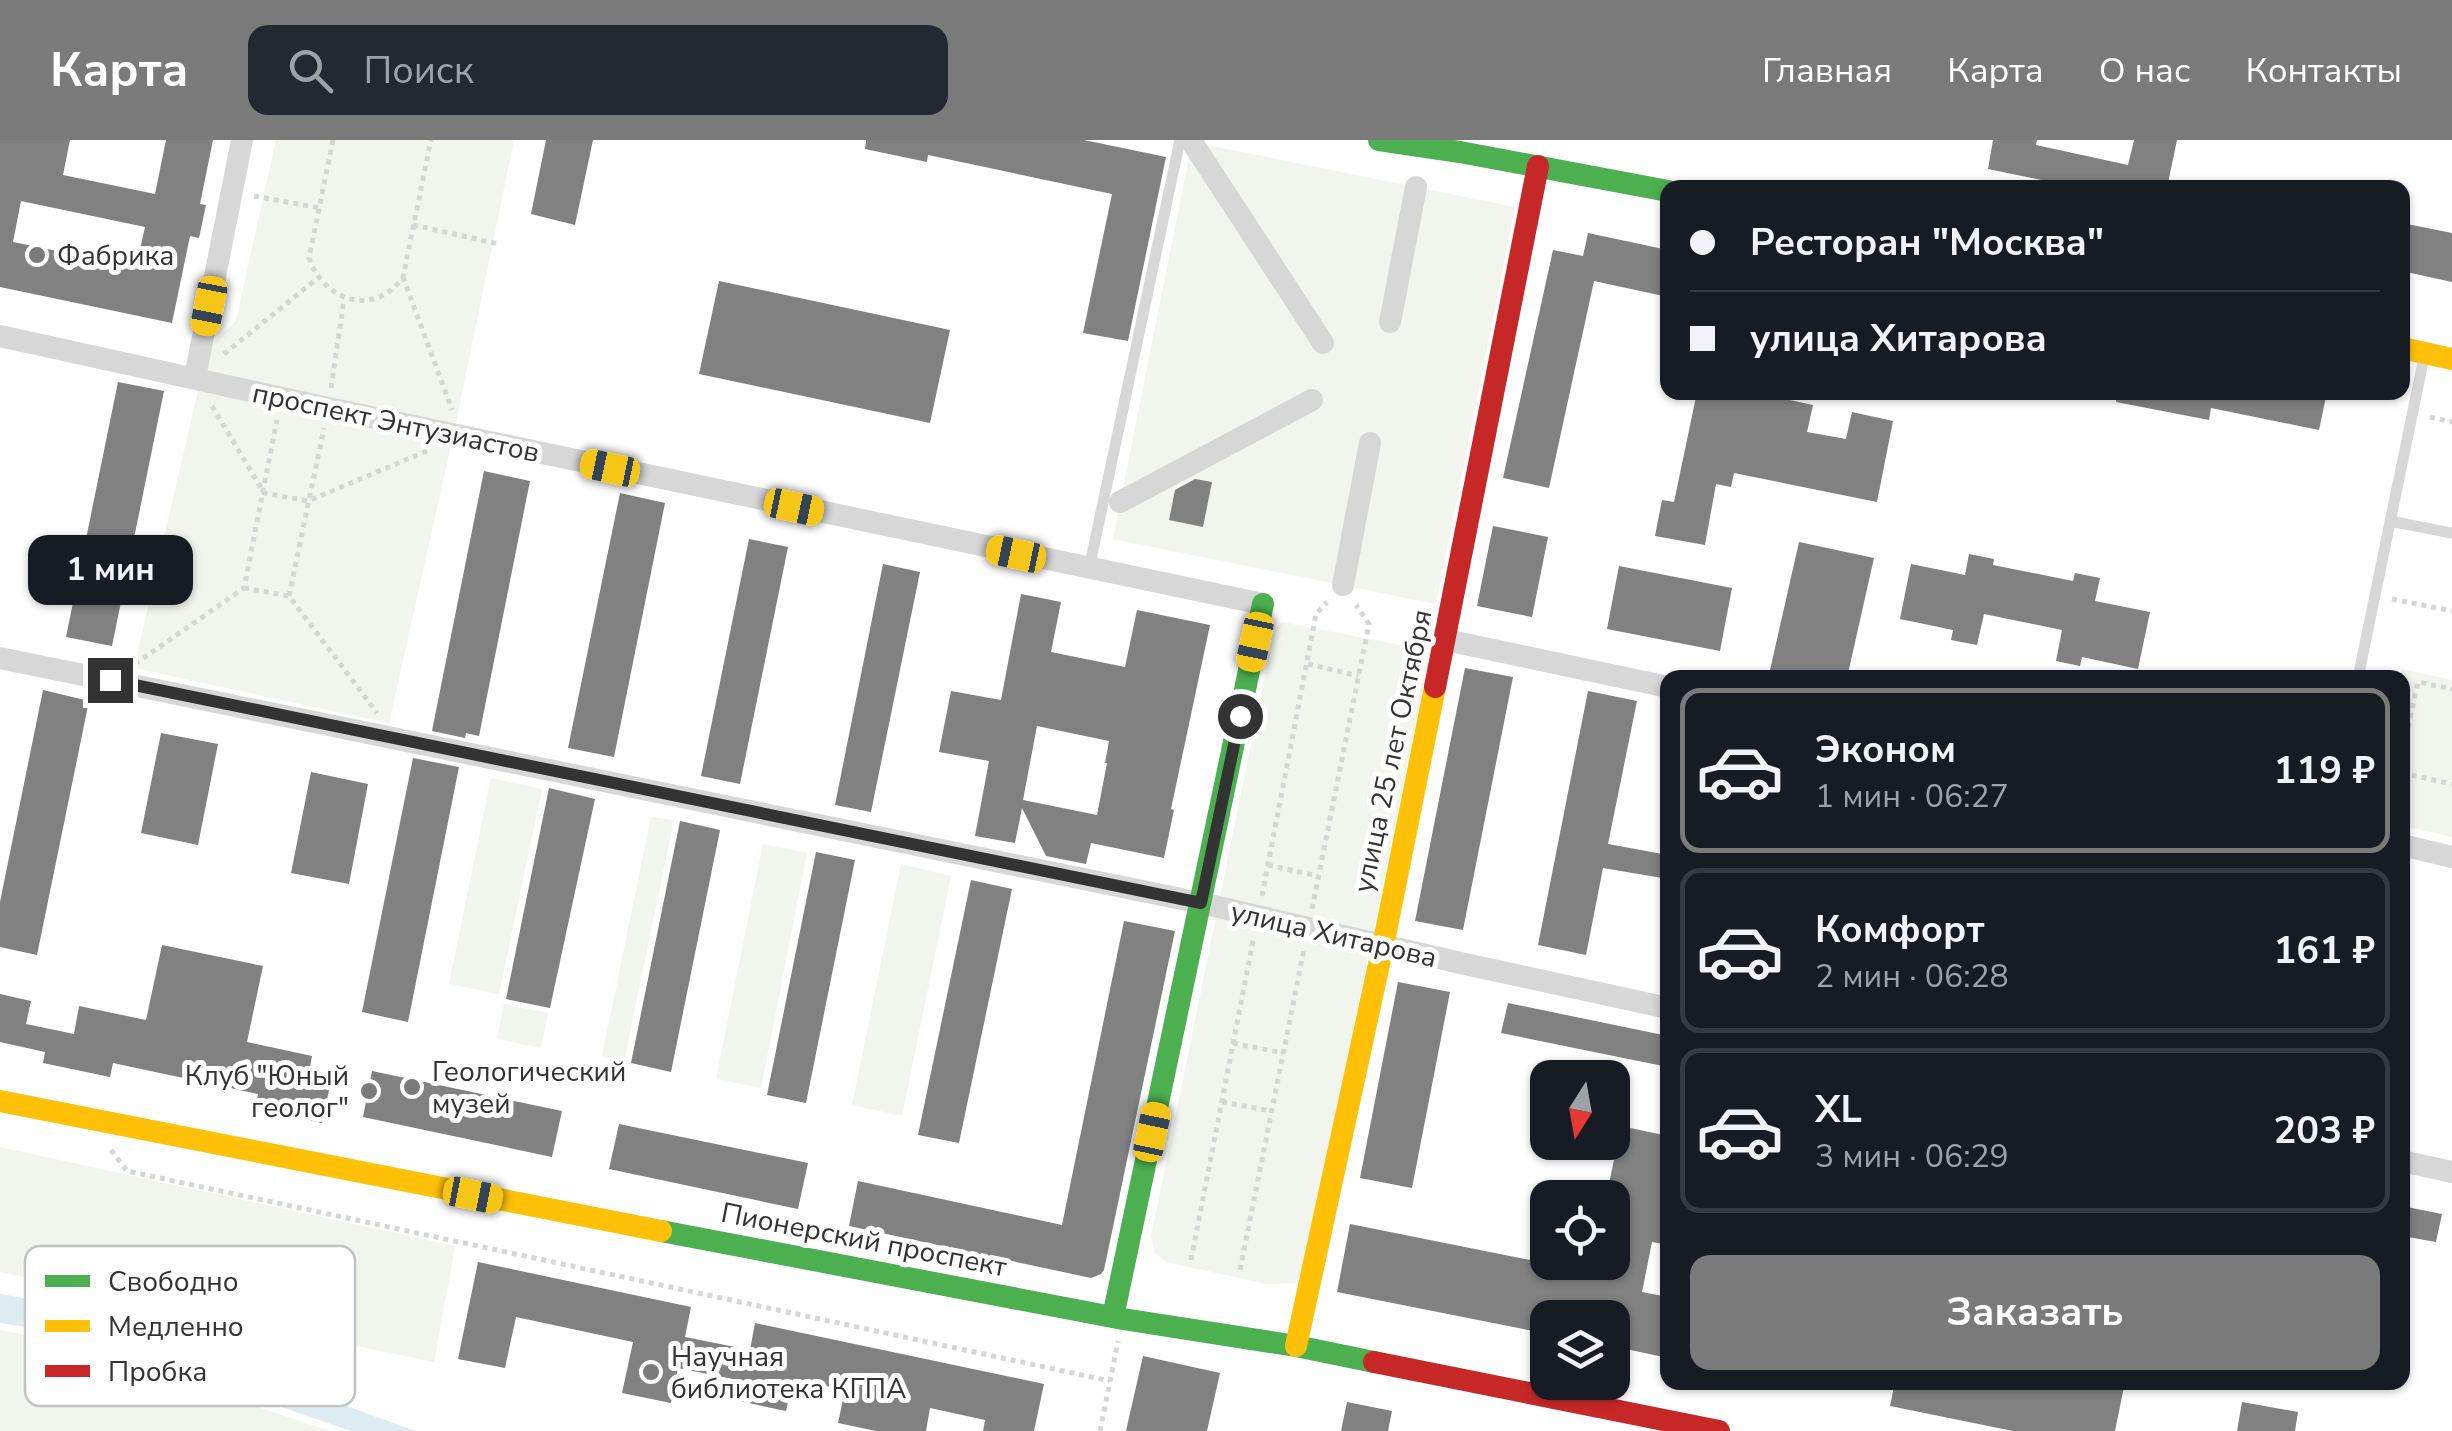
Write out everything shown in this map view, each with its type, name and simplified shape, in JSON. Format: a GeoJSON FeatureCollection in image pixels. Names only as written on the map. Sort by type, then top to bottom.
{"type":"FeatureCollection","features":[{"type":"Feature","properties":{"kind":"street"},"geometry":{"type":"LineString","coordinates":[[195,378],[242,140]]}},
{"type":"Feature","properties":{"kind":"street"},"geometry":{"type":"LineString","coordinates":[[1380,140],[1461,146],[1538,166],[1660,189]]}},
{"type":"Feature","properties":{"kind":"street"},"geometry":{"type":"LineString","coordinates":[[1186,141],[1323,342]]}},
{"type":"Feature","properties":{"kind":"street","name":"улица 25 лет Октября"},"geometry":{"type":"LineString","coordinates":[[1296,1346],[1446,640],[1538,166]]}},
{"type":"Feature","properties":{"kind":"street"},"geometry":{"type":"LineString","coordinates":[[1390,322],[1416,187]]}},
{"type":"Feature","properties":{"kind":"street","name":"проспект Энтузиастов"},"geometry":{"type":"LineString","coordinates":[[0,336],[1263,604],[1201,903]]}},
{"type":"Feature","properties":{"kind":"street"},"geometry":{"type":"LineString","coordinates":[[2414,350],[2452,358]]}},
{"type":"Feature","properties":{"kind":"street"},"geometry":{"type":"LineString","coordinates":[[1120,502],[1312,400]]}},
{"type":"Feature","properties":{"kind":"street"},"geometry":{"type":"LineString","coordinates":[[1343,585],[1370,443]]}},
{"type":"Feature","properties":{"kind":"street"},"geometry":{"type":"LineString","coordinates":[[1446,640],[1660,685]]}},
{"type":"Feature","properties":{"kind":"street","name":"улица Хитарова"},"geometry":{"type":"LineString","coordinates":[[0,658],[1201,903],[1660,1006]]}},
{"type":"Feature","properties":{"kind":"street"},"geometry":{"type":"LineString","coordinates":[[2410,847],[2452,857]]}},
{"type":"Feature","properties":{"kind":"street"},"geometry":{"type":"LineString","coordinates":[[1118,1318],[1201,903]]}},
{"type":"Feature","properties":{"kind":"street","name":"Пионерский проспект"},"geometry":{"type":"LineString","coordinates":[[0,1101],[1118,1318],[1296,1346],[1719,1431]]}},
{"type":"Feature","properties":{"kind":"street"},"geometry":{"type":"LineString","coordinates":[[2410,1164],[2452,1172]]}},
{"type":"Feature","properties":{"kind":"lane"},"geometry":{"type":"LineString","coordinates":[[1090,569],[1186,141]]}},
{"type":"Feature","properties":{"kind":"lane"},"geometry":{"type":"LineString","coordinates":[[2360,670],[2412,414],[2414,350]]}},
{"type":"Feature","properties":{"kind":"lane"},"geometry":{"type":"LineString","coordinates":[[2390,520],[2452,534]]}},
{"type":"Feature","properties":{"kind":"path"},"geometry":{"type":"LineString","coordinates":[[333,140],[309,258],[318,278],[344,298],[364,300],[396,287],[403,277],[431,140]]}},
{"type":"Feature","properties":{"kind":"path"},"geometry":{"type":"LineString","coordinates":[[232,192],[320,208]]}},
{"type":"Feature","properties":{"kind":"path"},"geometry":{"type":"LineString","coordinates":[[413,224],[500,244]]}},
{"type":"Feature","properties":{"kind":"path"},"geometry":{"type":"LineString","coordinates":[[318,278],[195,378],[264,492],[308,501],[462,436],[403,277]]}},
{"type":"Feature","properties":{"kind":"path"},"geometry":{"type":"LineString","coordinates":[[289,596],[328,408],[344,298]]}},
{"type":"Feature","properties":{"kind":"path"},"geometry":{"type":"LineString","coordinates":[[110,680],[244,588],[281,398]]}},
{"type":"Feature","properties":{"kind":"path"},"geometry":{"type":"LineString","coordinates":[[2412,414],[2452,422]]}},
{"type":"Feature","properties":{"kind":"path"},"geometry":{"type":"LineString","coordinates":[[244,588],[289,596],[397,740]]}},
{"type":"Feature","properties":{"kind":"path"},"geometry":{"type":"LineString","coordinates":[[2375,595],[2452,611]]}},
{"type":"Feature","properties":{"kind":"path"},"geometry":{"type":"LineString","coordinates":[[1307,664],[1358,676]]}},
{"type":"Feature","properties":{"kind":"path"},"geometry":{"type":"LineString","coordinates":[[2410,720],[2418,682],[2452,689]]}},
{"type":"Feature","properties":{"kind":"path"},"geometry":{"type":"LineString","coordinates":[[2410,776],[2452,784]]}},
{"type":"Feature","properties":{"kind":"path"},"geometry":{"type":"LineString","coordinates":[[1268,865],[1318,876]]}},
{"type":"Feature","properties":{"kind":"path"},"geometry":{"type":"LineString","coordinates":[[1234,1043],[1283,1053]]}},
{"type":"Feature","properties":{"kind":"path"},"geometry":{"type":"LineString","coordinates":[[1222,1102],[1271,1111]]}},
{"type":"Feature","properties":{"kind":"path"},"geometry":{"type":"LineString","coordinates":[[108,1146],[128,1171],[1110,1382]]}},
{"type":"Feature","properties":{"kind":"path"},"geometry":{"type":"LineString","coordinates":[[1100,1431],[1118,1318]]}},
{"type":"Feature","properties":{"kind":"shaded area"},"geometry":{"type":"Polygon","coordinates":[[[276,140],[514,140],[389,723],[134,668],[208,347],[236,321],[276,140]]]}},
{"type":"Feature","properties":{"kind":"shaded area"},"geometry":{"type":"Polygon","coordinates":[[[1192,142],[1515,207],[1436,604],[1113,539],[1192,142]]]}},
{"type":"Feature","properties":{"kind":"shaded area"},"geometry":{"type":"Polygon","coordinates":[[[1282,622],[1415,648],[1428,664],[1303,1272],[1295,1283],[1267,1284],[1166,1262],[1155,1253],[1151,1237],[1274,631],[1282,622]]]}},
{"type":"Feature","properties":{"kind":"shaded area"},"geometry":{"type":"Polygon","coordinates":[[[2410,671],[2452,680],[2452,837],[2410,828],[2410,671]]]}},
{"type":"Feature","properties":{"kind":"shaded area"},"geometry":{"type":"Polygon","coordinates":[[[491,778],[542,789],[499,994],[449,984],[491,778]]]}},
{"type":"Feature","properties":{"kind":"shaded area"},"geometry":{"type":"Polygon","coordinates":[[[651,817],[674,820],[624,1061],[602,1056],[651,817]]]}},
{"type":"Feature","properties":{"kind":"shaded area"},"geometry":{"type":"Polygon","coordinates":[[[763,844],[807,853],[761,1088],[716,1079],[763,844]]]}},
{"type":"Feature","properties":{"kind":"shaded area"},"geometry":{"type":"Polygon","coordinates":[[[901,864],[951,876],[902,1116],[852,1105],[901,864]]]}},
{"type":"Feature","properties":{"kind":"shaded area"},"geometry":{"type":"Polygon","coordinates":[[[504,1004],[548,1013],[541,1048],[497,1039],[504,1004]]]}},
{"type":"Feature","properties":{"kind":"shaded area"},"geometry":{"type":"Polygon","coordinates":[[[0,1147],[455,1246],[434,1362],[355,1346],[355,1246],[25,1246],[25,1277],[0,1272],[0,1147]]]}},
{"type":"Feature","properties":{"kind":"shaded area"},"geometry":{"type":"Polygon","coordinates":[[[0,1294],[25,1298],[25,1327],[0,1323],[0,1294]]]}},
{"type":"Feature","properties":{"kind":"shaded area"},"geometry":{"type":"Polygon","coordinates":[[[0,1330],[25,1335],[25,1406],[255,1406],[330,1431],[0,1431],[0,1330]]]}},
{"type":"Feature","properties":{"kind":"shaded area"},"geometry":{"type":"Polygon","coordinates":[[[279,1406],[347,1406],[415,1431],[351,1431],[279,1406]]]}},
{"type":"Feature","properties":{"kind":"building"},"geometry":{"type":"Polygon","coordinates":[[[0,140],[70,140],[63,175],[155,194],[166,140],[213,140],[200,204],[206,205],[199,238],[190,236],[172,323],[0,287],[0,140]],[[21,201],[13,242],[136,267],[145,227],[21,201]]]}},
{"type":"Feature","properties":{"kind":"building"},"geometry":{"type":"Polygon","coordinates":[[[546,140],[593,140],[575,225],[531,214],[546,140]]]}},
{"type":"Feature","properties":{"kind":"building"},"geometry":{"type":"Polygon","coordinates":[[[866,140],[1084,140],[1166,157],[1128,341],[1083,333],[1112,194],[928,155],[927,162],[865,149],[866,140]]]}},
{"type":"Feature","properties":{"kind":"building"},"geometry":{"type":"Polygon","coordinates":[[[1993,140],[2037,140],[2036,145],[2128,165],[2134,140],[2177,140],[2169,180],[2041,180],[1988,169],[1993,140]]]}},
{"type":"Feature","properties":{"kind":"building"},"geometry":{"type":"Polygon","coordinates":[[[2410,225],[2452,233],[2452,282],[2410,273],[2410,225]]]}},
{"type":"Feature","properties":{"kind":"building"},"geometry":{"type":"Polygon","coordinates":[[[1588,233],[1660,248],[1660,295],[1594,281],[1549,488],[1503,478],[1553,250],[1583,256],[1588,233]]]}},
{"type":"Feature","properties":{"kind":"building"},"geometry":{"type":"Polygon","coordinates":[[[719,281],[950,330],[930,423],[699,374],[719,281]]]}},
{"type":"Feature","properties":{"kind":"building"},"geometry":{"type":"Polygon","coordinates":[[[118,382],[164,391],[112,646],[66,637],[118,382]]]}},
{"type":"Feature","properties":{"kind":"building"},"geometry":{"type":"Polygon","coordinates":[[[1695,400],[1790,400],[1813,405],[1807,432],[1846,439],[1852,412],[1893,421],[1877,502],[1734,473],[1731,487],[1716,484],[1705,545],[1655,536],[1662,500],[1674,502],[1695,400]]]}},
{"type":"Feature","properties":{"kind":"building"},"geometry":{"type":"Polygon","coordinates":[[[2325,400],[2319,430],[2211,408],[2209,420],[2116,402],[2325,400]]]}},
{"type":"Feature","properties":{"kind":"building"},"geometry":{"type":"Polygon","coordinates":[[[484,471],[530,481],[479,736],[466,733],[465,738],[432,731],[484,471]]]}},
{"type":"Feature","properties":{"kind":"building"},"geometry":{"type":"Polygon","coordinates":[[[1195,479],[1212,482],[1203,527],[1169,520],[1175,490],[1195,479]]]}},
{"type":"Feature","properties":{"kind":"building"},"geometry":{"type":"Polygon","coordinates":[[[620,493],[665,503],[614,757],[568,748],[620,493]]]}},
{"type":"Feature","properties":{"kind":"building"},"geometry":{"type":"Polygon","coordinates":[[[1493,526],[1548,537],[1532,617],[1477,606],[1493,526]]]}},
{"type":"Feature","properties":{"kind":"building"},"geometry":{"type":"Polygon","coordinates":[[[749,539],[788,547],[740,784],[701,776],[749,539]]]}},
{"type":"Feature","properties":{"kind":"building"},"geometry":{"type":"Polygon","coordinates":[[[1799,542],[1874,558],[1849,670],[1770,670],[1799,542]]]}},
{"type":"Feature","properties":{"kind":"building"},"geometry":{"type":"Polygon","coordinates":[[[1969,554],[1994,559],[1993,565],[2073,581],[2075,573],[2100,578],[2095,601],[2150,612],[2138,669],[2082,657],[2080,666],[2056,661],[2062,630],[1984,614],[1977,645],[1951,640],[1953,630],[1900,619],[1911,564],[1965,575],[1969,554]]]}},
{"type":"Feature","properties":{"kind":"building"},"geometry":{"type":"Polygon","coordinates":[[[883,564],[920,572],[871,812],[835,805],[883,564]]]}},
{"type":"Feature","properties":{"kind":"building"},"geometry":{"type":"Polygon","coordinates":[[[1619,566],[1732,588],[1720,651],[1607,629],[1619,566]]]}},
{"type":"Feature","properties":{"kind":"building"},"geometry":{"type":"Polygon","coordinates":[[[1021,594],[1061,602],[1051,652],[1125,667],[1137,610],[1210,625],[1164,858],[1091,843],[1086,864],[1046,856],[1022,808],[1015,843],[975,836],[989,761],[939,752],[951,691],[1001,700],[1021,594]],[[1037,726],[1023,800],[1097,815],[1109,741],[1037,726]]]}},
{"type":"Feature","properties":{"kind":"building"},"geometry":{"type":"Polygon","coordinates":[[[1465,668],[1513,677],[1463,930],[1415,921],[1465,668]]]}},
{"type":"Feature","properties":{"kind":"building"},"geometry":{"type":"Polygon","coordinates":[[[43,690],[89,701],[37,955],[0,947],[0,902],[43,690]]]}},
{"type":"Feature","properties":{"kind":"building"},"geometry":{"type":"Polygon","coordinates":[[[1588,691],[1637,701],[1608,844],[1660,854],[1660,878],[1603,868],[1586,955],[1538,945],[1588,691]]]}},
{"type":"Feature","properties":{"kind":"building"},"geometry":{"type":"Polygon","coordinates":[[[161,733],[218,744],[198,845],[141,833],[161,733]]]}},
{"type":"Feature","properties":{"kind":"building"},"geometry":{"type":"Polygon","coordinates":[[[413,758],[459,767],[408,1022],[362,1012],[413,758]]]}},
{"type":"Feature","properties":{"kind":"building"},"geometry":{"type":"Polygon","coordinates":[[[311,772],[368,784],[349,884],[291,873],[311,772]]]}},
{"type":"Feature","properties":{"kind":"building"},"geometry":{"type":"Polygon","coordinates":[[[549,788],[595,799],[550,1008],[506,999],[549,788]]]}},
{"type":"Feature","properties":{"kind":"building"},"geometry":{"type":"Polygon","coordinates":[[[680,821],[720,830],[671,1072],[631,1063],[680,821]]]}},
{"type":"Feature","properties":{"kind":"building"},"geometry":{"type":"Polygon","coordinates":[[[816,852],[855,860],[806,1103],[767,1095],[816,852]]]}},
{"type":"Feature","properties":{"kind":"building"},"geometry":{"type":"Polygon","coordinates":[[[971,880],[1012,889],[959,1143],[918,1135],[971,880]]]}},
{"type":"Feature","properties":{"kind":"building"},"geometry":{"type":"Polygon","coordinates":[[[1124,921],[1175,931],[1101,1274],[1091,1278],[849,1226],[858,1181],[1062,1225],[1124,921]]]}},
{"type":"Feature","properties":{"kind":"building"},"geometry":{"type":"Polygon","coordinates":[[[162,945],[263,966],[247,1042],[312,1056],[307,1085],[329,1090],[322,1123],[255,1109],[258,1094],[113,1063],[110,1077],[43,1063],[45,1052],[0,1042],[0,994],[31,1001],[26,1024],[74,1034],[79,1006],[146,1020],[162,945]]]}},
{"type":"Feature","properties":{"kind":"building"},"geometry":{"type":"Polygon","coordinates":[[[1398,982],[1450,992],[1412,1188],[1360,1178],[1398,982]]]}},
{"type":"Feature","properties":{"kind":"building"},"geometry":{"type":"Polygon","coordinates":[[[1508,1003],[1660,1034],[1660,1065],[1501,1033],[1508,1003]]]}},
{"type":"Feature","properties":{"kind":"building"},"geometry":{"type":"Polygon","coordinates":[[[372,1071],[562,1111],[552,1157],[363,1117],[372,1071]]]}},
{"type":"Feature","properties":{"kind":"building"},"geometry":{"type":"Polygon","coordinates":[[[619,1124],[808,1163],[798,1209],[609,1169],[619,1124]]]}},
{"type":"Feature","properties":{"kind":"building"},"geometry":{"type":"Polygon","coordinates":[[[1630,1128],[1660,1134],[1660,1244],[1652,1242],[1642,1292],[1660,1295],[1660,1356],[1630,1350],[1630,1300],[1530,1300],[1530,1330],[1337,1292],[1350,1224],[1530,1260],[1530,1280],[1630,1280],[1630,1180],[1610,1180],[1614,1160],[1630,1160],[1630,1128]]]}},
{"type":"Feature","properties":{"kind":"building"},"geometry":{"type":"Polygon","coordinates":[[[2410,1208],[2442,1214],[2436,1242],[2410,1237],[2410,1208]]]}},
{"type":"Feature","properties":{"kind":"building"},"geometry":{"type":"Polygon","coordinates":[[[478,1262],[691,1307],[685,1337],[750,1350],[755,1323],[1044,1384],[1034,1431],[983,1431],[985,1420],[930,1408],[926,1431],[876,1431],[838,1423],[845,1390],[793,1379],[786,1411],[739,1401],[743,1381],[678,1368],[671,1403],[622,1393],[633,1342],[516,1317],[505,1368],[458,1359],[478,1262]]]}},
{"type":"Feature","properties":{"kind":"building"},"geometry":{"type":"Polygon","coordinates":[[[1143,1356],[1220,1373],[1207,1431],[1126,1431],[1143,1356]]]}},
{"type":"Feature","properties":{"kind":"building"},"geometry":{"type":"Polygon","coordinates":[[[1893,1390],[2123,1390],[2115,1431],[2013,1431],[1890,1406],[1893,1390]]]}},
{"type":"Feature","properties":{"kind":"building"},"geometry":{"type":"Polygon","coordinates":[[[1347,1402],[1392,1411],[1388,1431],[1341,1431],[1347,1402]]]}},
{"type":"Feature","properties":{"kind":"building"},"geometry":{"type":"Polygon","coordinates":[[[2242,1402],[2298,1412],[2295,1431],[2237,1431],[2242,1402]]]}},
{"type":"Feature","properties":{"kind":"traffic: fast"},"geometry":{"type":"LineString","coordinates":[[1379,140],[1660,190]]}},
{"type":"Feature","properties":{"kind":"traffic: fast"},"geometry":{"type":"LineString","coordinates":[[1113,1317],[1263,604]]}},
{"type":"Feature","properties":{"kind":"traffic: fast"},"geometry":{"type":"LineString","coordinates":[[661,1231],[1123,1319],[1374,1362]]}},
{"type":"Feature","properties":{"kind":"traffic: slow"},"geometry":{"type":"LineString","coordinates":[[2410,350],[2452,359]]}},
{"type":"Feature","properties":{"kind":"traffic: slow"},"geometry":{"type":"LineString","coordinates":[[1296,1346],[1435,687]]}},
{"type":"Feature","properties":{"kind":"traffic: slow"},"geometry":{"type":"LineString","coordinates":[[0,1101],[661,1231]]}},
{"type":"Feature","properties":{"kind":"traffic: jam"},"geometry":{"type":"LineString","coordinates":[[1435,687],[1538,166]]}},
{"type":"Feature","properties":{"kind":"traffic: jam"},"geometry":{"type":"LineString","coordinates":[[1374,1362],[1719,1431]]}},
{"type":"Feature","properties":{"kind":"place","name":"Фабрика"},"geometry":{"type":"Point","coordinates":[37,255]}},
{"type":"Feature","properties":{"kind":"place","name":"Геологический музей"},"geometry":{"type":"Point","coordinates":[412,1087]}},
{"type":"Feature","properties":{"kind":"place","name":"Клуб \"Юный геолог\""},"geometry":{"type":"Point","coordinates":[369,1091]}},
{"type":"Feature","properties":{"kind":"place","name":"Научная библиотека КГПА"},"geometry":{"type":"Point","coordinates":[651,1372]}},
{"type":"Feature","properties":{"kind":"route"},"geometry":{"type":"LineString","coordinates":[[110,680],[1201,903],[1240,716]]}}]}
